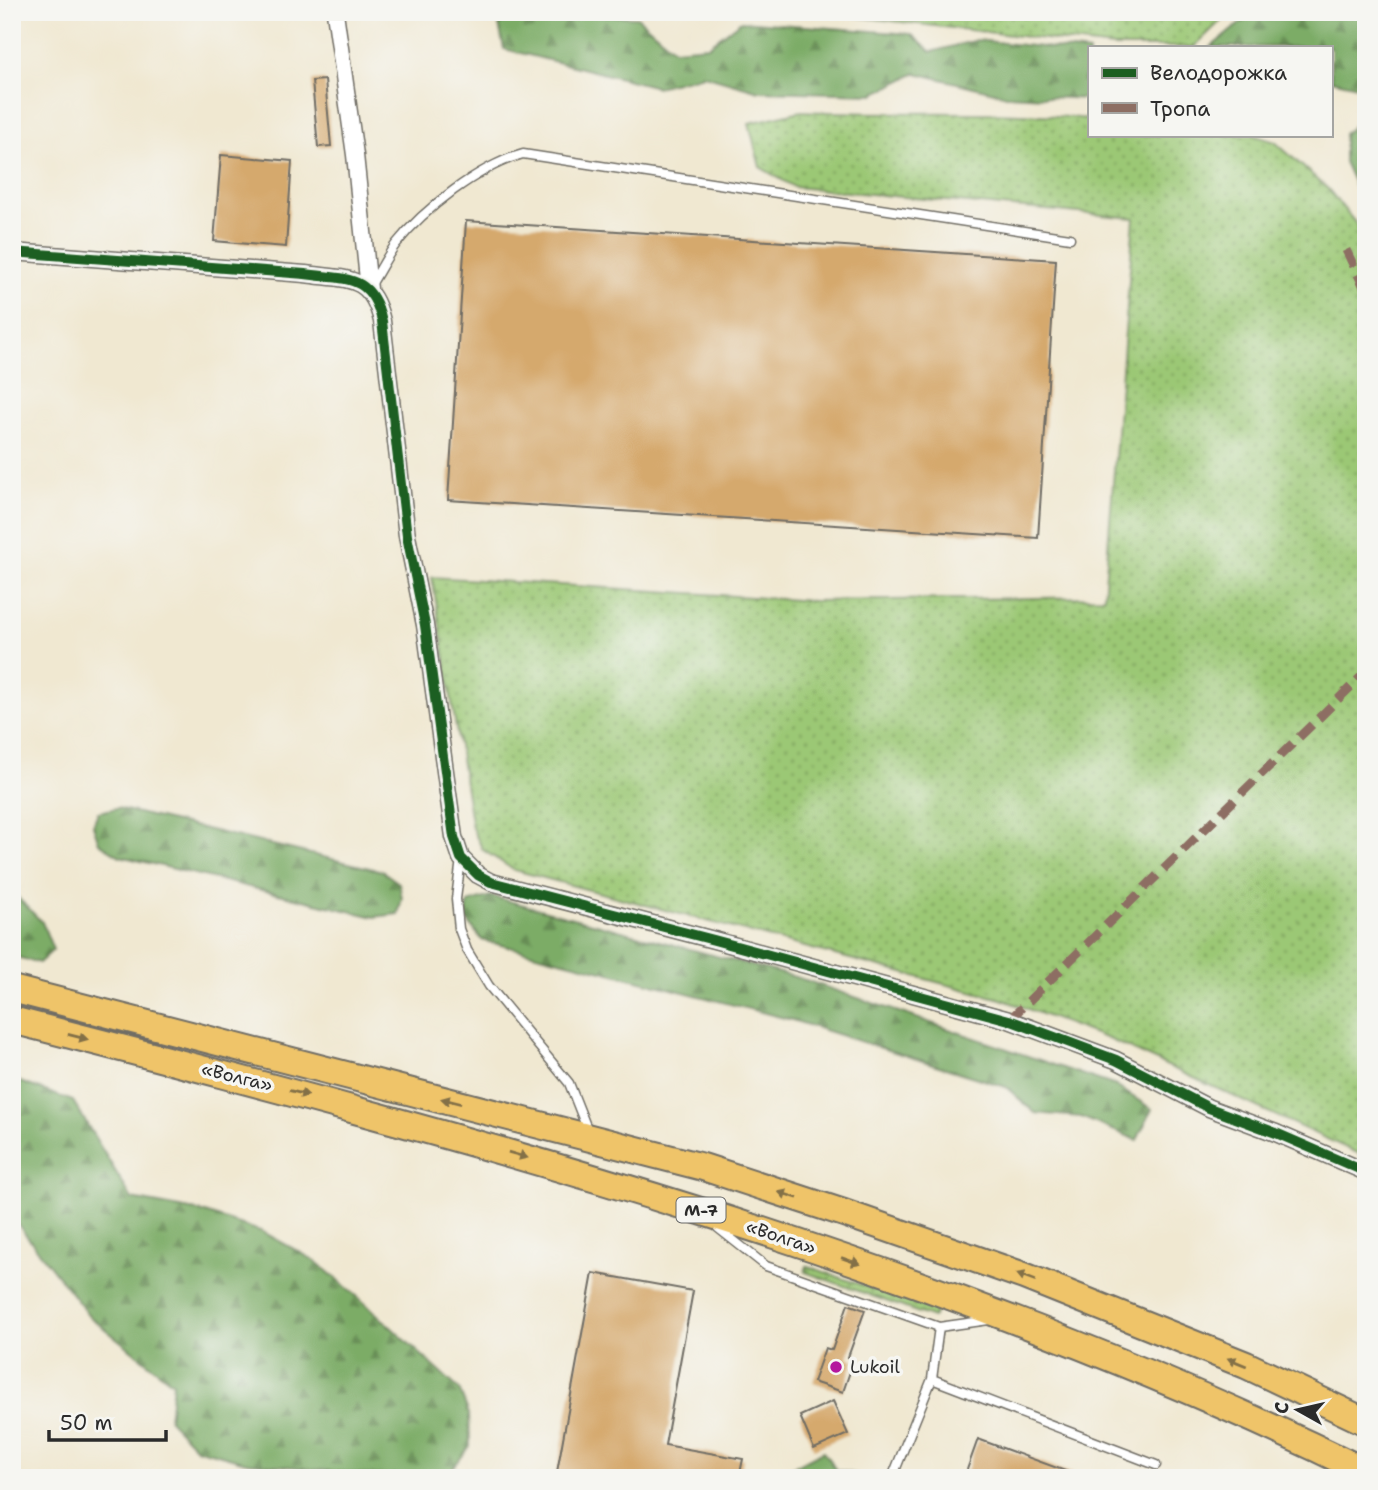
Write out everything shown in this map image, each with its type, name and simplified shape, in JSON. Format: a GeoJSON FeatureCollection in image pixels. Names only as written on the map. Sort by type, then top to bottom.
{"type":"FeatureCollection","features":[{"type":"Feature","properties":{"kind":"highway","name":"«Волга»"},"geometry":{"type":"LineString","coordinates":[[12,989],[703,1167],[1024,1276],[1246,1365],[1366,1422]]}},
{"type":"Feature","properties":{"kind":"highway","name":"«Волга»"},"geometry":{"type":"LineString","coordinates":[[12,1020],[324,1100],[692,1206],[1008,1317],[1231,1408],[1366,1472]]}},
{"type":"Feature","properties":{"kind":"street"},"geometry":{"type":"LineString","coordinates":[[335,12],[357,169],[369,289],[378,303],[382,321],[407,536],[425,625],[454,837],[461,858],[478,875],[513,889],[728,943],[1009,1020],[1116,1060],[1209,1108],[1276,1133],[1366,1172]]}},
{"type":"Feature","properties":{"kind":"street"},"geometry":{"type":"LineString","coordinates":[[12,252],[305,274],[346,280],[369,289]]}},
{"type":"Feature","properties":{"kind":"lane"},"geometry":{"type":"LineString","coordinates":[[369,289],[394,247],[440,202],[482,173],[508,159],[523,155],[1070,238]]}},
{"type":"Feature","properties":{"kind":"lane"},"geometry":{"type":"LineString","coordinates":[[461,858],[456,899],[459,929],[467,950],[495,995],[569,1083],[591,1137]]}},
{"type":"Feature","properties":{"kind":"lane"},"geometry":{"type":"LineString","coordinates":[[692,1206],[766,1266],[939,1327],[1008,1317]]}},
{"type":"Feature","properties":{"kind":"lane"},"geometry":{"type":"LineString","coordinates":[[892,1478],[932,1379],[939,1327]]}},
{"type":"Feature","properties":{"kind":"lane"},"geometry":{"type":"LineString","coordinates":[[932,1379],[1156,1465]]}},
{"type":"Feature","properties":{"kind":"green space"},"geometry":{"type":"Polygon","coordinates":[[[516,12],[637,17],[674,49],[708,46],[741,21],[911,34],[931,52],[977,40],[1088,52],[1088,99],[1006,95],[916,73],[874,94],[759,91],[704,75],[657,87],[504,49],[499,25],[516,12]]]}},
{"type":"Feature","properties":{"kind":"green space"},"geometry":{"type":"Polygon","coordinates":[[[816,12],[1230,12],[1195,46],[1105,46],[816,12]]]}},
{"type":"Feature","properties":{"kind":"green space"},"geometry":{"type":"Polygon","coordinates":[[[1254,12],[1366,12],[1366,88],[1332,80],[1332,46],[1212,46],[1254,12]]]}},
{"type":"Feature","properties":{"kind":"green space"},"geometry":{"type":"Polygon","coordinates":[[[801,111],[982,113],[1088,119],[1088,136],[1256,136],[1275,142],[1328,189],[1357,225],[1366,245],[1366,1157],[1111,1040],[1001,999],[514,870],[483,850],[472,828],[432,577],[813,601],[1104,597],[1134,218],[794,187],[760,167],[749,123],[801,111]]]}},
{"type":"Feature","properties":{"kind":"green space"},"geometry":{"type":"Polygon","coordinates":[[[1359,121],[1366,123],[1366,210],[1344,162],[1344,134],[1359,121]]]}},
{"type":"Feature","properties":{"kind":"green space"},"geometry":{"type":"Polygon","coordinates":[[[117,808],[382,871],[399,883],[402,898],[398,914],[374,917],[120,856],[99,843],[93,825],[98,812],[117,808]]]}},
{"type":"Feature","properties":{"kind":"green space"},"geometry":{"type":"Polygon","coordinates":[[[12,892],[42,922],[53,950],[39,963],[12,956],[12,892]]]}},
{"type":"Feature","properties":{"kind":"green space"},"geometry":{"type":"Polygon","coordinates":[[[490,896],[799,978],[1116,1086],[1152,1109],[1137,1140],[1081,1117],[1035,1113],[1006,1087],[792,1020],[482,940],[466,919],[468,903],[490,896]]]}},
{"type":"Feature","properties":{"kind":"green space"},"geometry":{"type":"Polygon","coordinates":[[[12,1079],[73,1101],[132,1199],[202,1212],[263,1232],[314,1260],[358,1297],[459,1389],[469,1414],[470,1446],[449,1473],[424,1476],[366,1475],[246,1462],[196,1448],[169,1420],[173,1383],[90,1317],[12,1217],[12,1079]]]}},
{"type":"Feature","properties":{"kind":"green space"},"geometry":{"type":"Polygon","coordinates":[[[807,1266],[936,1311],[933,1318],[805,1272],[807,1266]]]}},
{"type":"Feature","properties":{"kind":"green space"},"geometry":{"type":"Polygon","coordinates":[[[823,1451],[836,1470],[871,1478],[812,1478],[787,1470],[823,1451]]]}},
{"type":"Feature","properties":{"kind":"building"},"geometry":{"type":"Polygon","coordinates":[[[325,80],[331,146],[318,147],[312,81],[325,80]]]}},
{"type":"Feature","properties":{"kind":"building"},"geometry":{"type":"Polygon","coordinates":[[[221,155],[292,161],[286,247],[214,241],[221,155]]]}},
{"type":"Feature","properties":{"kind":"building"},"geometry":{"type":"Polygon","coordinates":[[[466,221],[1056,260],[1038,538],[448,500],[466,221]]]}},
{"type":"Feature","properties":{"kind":"building"},"geometry":{"type":"Polygon","coordinates":[[[593,1273],[693,1291],[665,1445],[743,1459],[739,1478],[561,1478],[557,1472],[593,1273]]]}},
{"type":"Feature","properties":{"kind":"building"},"geometry":{"type":"Polygon","coordinates":[[[848,1304],[865,1310],[848,1357],[854,1360],[843,1392],[813,1382],[825,1348],[832,1350],[848,1304]]]}},
{"type":"Feature","properties":{"kind":"building"},"geometry":{"type":"Polygon","coordinates":[[[833,1401],[848,1434],[814,1449],[800,1416],[833,1401]]]}},
{"type":"Feature","properties":{"kind":"building"},"geometry":{"type":"Polygon","coordinates":[[[978,1439],[1079,1476],[1079,1478],[964,1478],[978,1439]]]}},
{"type":"Feature","properties":{"kind":"marked path"},"geometry":{"type":"LineString","coordinates":[[1346,250],[1366,291]]}},
{"type":"Feature","properties":{"kind":"marked path"},"geometry":{"type":"LineString","coordinates":[[1009,1020],[1366,672]]}},
{"type":"Feature","properties":{"kind":"cycle path"},"geometry":{"type":"LineString","coordinates":[[12,252],[333,277],[355,282],[371,294],[382,321],[407,536],[425,625],[454,837],[461,858],[478,875],[491,882],[1009,1020],[1116,1060],[1209,1108],[1276,1133],[1366,1172]]}},
{"type":"Feature","properties":{"kind":"place","name":"Lukoil"},"geometry":{"type":"Point","coordinates":[836,1367]}}]}
